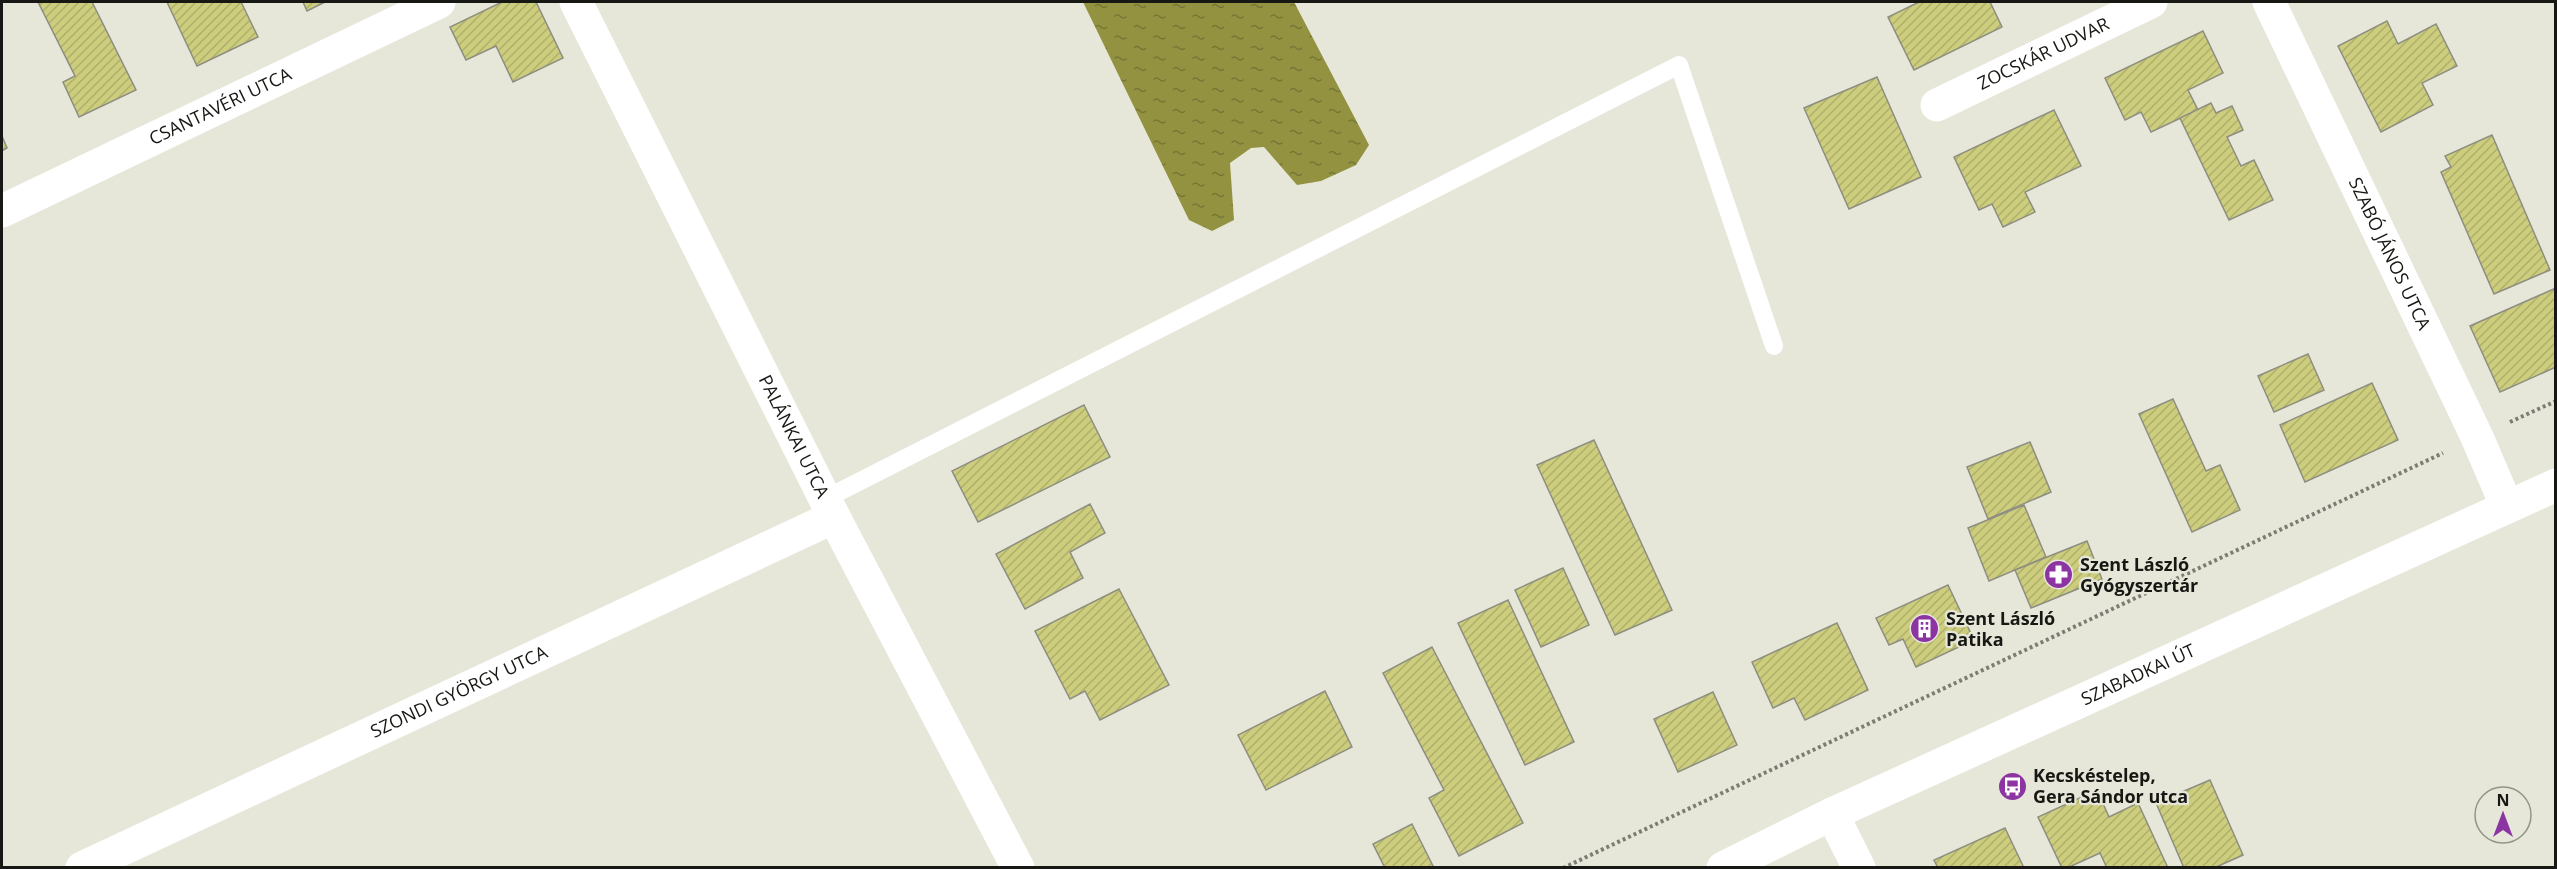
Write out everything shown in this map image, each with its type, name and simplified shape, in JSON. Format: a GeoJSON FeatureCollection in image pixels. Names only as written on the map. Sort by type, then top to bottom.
{"type":"FeatureCollection","features":[{"type":"Feature","properties":{"kind":"street","name":"CSANTAVÉRI UTCA"},"geometry":{"type":"LineString","coordinates":[[2,211],[439,2]]}},
{"type":"Feature","properties":{"kind":"street","name":"PALÁNKAI UTCA"},"geometry":{"type":"LineString","coordinates":[[576,2],[830,508],[1018,867]]}},
{"type":"Feature","properties":{"kind":"street","name":"ZOCSKÁR UDVAR"},"geometry":{"type":"LineString","coordinates":[[1937,105],[2151,2]]}},
{"type":"Feature","properties":{"kind":"street","name":"SZABÓ JÁNOS UTCA"},"geometry":{"type":"LineString","coordinates":[[2269,2],[2477,437],[2507,507]]}},
{"type":"Feature","properties":{"kind":"street","name":"SZABADKAI ÚT"},"geometry":{"type":"LineString","coordinates":[[1723,867],[1833,814],[2556,485]]}},
{"type":"Feature","properties":{"kind":"street","name":"SZONDI GYÖRGY UTCA"},"geometry":{"type":"LineString","coordinates":[[82,867],[830,508]]}},
{"type":"Feature","properties":{"kind":"street"},"geometry":{"type":"LineString","coordinates":[[1833,814],[1859,867]]}},
{"type":"Feature","properties":{"kind":"lane"},"geometry":{"type":"LineString","coordinates":[[830,508],[1679,65],[1774,346]]}},
{"type":"Feature","properties":{"kind":"path"},"geometry":{"type":"LineString","coordinates":[[1563,867],[2556,401]]}},
{"type":"Feature","properties":{"kind":"water"},"geometry":{"type":"Polygon","coordinates":[[[1083,2],[1294,2],[1369,145],[1356,165],[1321,181],[1297,185],[1264,147],[1251,148],[1230,163],[1234,220],[1212,231],[1189,220],[1083,2]]]}},
{"type":"Feature","properties":{"kind":"building"},"geometry":{"type":"Polygon","coordinates":[[[38,2],[92,2],[136,90],[79,117],[63,82],[75,76],[38,2]]]}},
{"type":"Feature","properties":{"kind":"building"},"geometry":{"type":"Polygon","coordinates":[[[167,2],[241,2],[258,37],[197,66],[167,2]]]}},
{"type":"Feature","properties":{"kind":"building"},"geometry":{"type":"Polygon","coordinates":[[[303,2],[325,2],[307,11],[303,2]]]}},
{"type":"Feature","properties":{"kind":"building"},"geometry":{"type":"Polygon","coordinates":[[[502,2],[536,2],[563,58],[513,82],[496,46],[466,60],[450,27],[502,2]]]}},
{"type":"Feature","properties":{"kind":"building"},"geometry":{"type":"Polygon","coordinates":[[[1919,2],[1990,2],[2002,27],[1914,70],[1888,17],[1919,2]]]}},
{"type":"Feature","properties":{"kind":"building"},"geometry":{"type":"Polygon","coordinates":[[[2387,21],[2398,44],[2436,24],[2457,66],[2422,83],[2433,105],[2381,132],[2338,46],[2387,21]]]}},
{"type":"Feature","properties":{"kind":"building"},"geometry":{"type":"Polygon","coordinates":[[[2203,31],[2223,73],[2188,90],[2198,110],[2151,132],[2141,112],[2125,120],[2105,78],[2203,31]]]}},
{"type":"Feature","properties":{"kind":"building"},"geometry":{"type":"Polygon","coordinates":[[[1877,77],[1921,177],[1849,209],[1804,108],[1877,77]]]}},
{"type":"Feature","properties":{"kind":"building"},"geometry":{"type":"Polygon","coordinates":[[[2211,103],[2216,113],[2232,106],[2243,130],[2227,137],[2241,166],[2254,160],[2273,200],[2229,220],[2180,118],[2211,103]]]}},
{"type":"Feature","properties":{"kind":"building"},"geometry":{"type":"Polygon","coordinates":[[[2054,110],[2081,166],[2025,192],[2035,212],[2003,227],[1992,204],[1979,210],[1954,157],[2054,110]]]}},
{"type":"Feature","properties":{"kind":"building"},"geometry":{"type":"Polygon","coordinates":[[[2492,135],[2550,270],[2494,294],[2441,172],[2451,167],[2445,156],[2492,135]]]}},
{"type":"Feature","properties":{"kind":"building"},"geometry":{"type":"Polygon","coordinates":[[[2,136],[7,148],[2,151],[2,136]]]}},
{"type":"Feature","properties":{"kind":"building"},"geometry":{"type":"Polygon","coordinates":[[[2556,288],[2556,367],[2500,392],[2470,326],[2556,288]]]}},
{"type":"Feature","properties":{"kind":"building"},"geometry":{"type":"Polygon","coordinates":[[[2308,354],[2324,390],[2274,412],[2258,376],[2308,354]]]}},
{"type":"Feature","properties":{"kind":"building"},"geometry":{"type":"Polygon","coordinates":[[[2372,383],[2398,440],[2305,482],[2280,425],[2372,383]]]}},
{"type":"Feature","properties":{"kind":"building"},"geometry":{"type":"Polygon","coordinates":[[[2173,399],[2206,471],[2220,465],[2240,510],[2192,532],[2139,414],[2173,399]]]}},
{"type":"Feature","properties":{"kind":"building"},"geometry":{"type":"Polygon","coordinates":[[[1084,405],[1110,457],[978,522],[952,471],[1084,405]]]}},
{"type":"Feature","properties":{"kind":"building"},"geometry":{"type":"Polygon","coordinates":[[[1594,440],[1672,610],[1615,635],[1537,465],[1594,440]]]}},
{"type":"Feature","properties":{"kind":"building"},"geometry":{"type":"Polygon","coordinates":[[[2030,442],[2051,492],[1988,519],[1967,467],[2030,442]]]}},
{"type":"Feature","properties":{"kind":"building"},"geometry":{"type":"Polygon","coordinates":[[[1090,504],[1105,533],[1070,552],[1083,578],[1025,609],[996,554],[1090,504]]]}},
{"type":"Feature","properties":{"kind":"building"},"geometry":{"type":"Polygon","coordinates":[[[2024,505],[2046,557],[1989,581],[1968,528],[2024,505]]]}},
{"type":"Feature","properties":{"kind":"building","name":"Szent László Gyógyszertár"},"geometry":{"type":"Polygon","coordinates":[[[2087,541],[2102,579],[2031,608],[2015,570],[2087,541]]]}},
{"type":"Feature","properties":{"kind":"building"},"geometry":{"type":"Polygon","coordinates":[[[1563,568],[1589,625],[1541,647],[1515,590],[1563,568]]]}},
{"type":"Feature","properties":{"kind":"building","name":"Szent László Patika"},"geometry":{"type":"Polygon","coordinates":[[[1948,585],[1974,640],[1916,667],[1903,639],[1889,645],[1876,618],[1948,585]]]}},
{"type":"Feature","properties":{"kind":"building"},"geometry":{"type":"Polygon","coordinates":[[[1119,589],[1169,685],[1100,720],[1085,691],[1070,699],[1035,631],[1119,589]]]}},
{"type":"Feature","properties":{"kind":"building"},"geometry":{"type":"Polygon","coordinates":[[[1508,600],[1574,742],[1525,765],[1458,623],[1508,600]]]}},
{"type":"Feature","properties":{"kind":"building"},"geometry":{"type":"Polygon","coordinates":[[[1837,623],[1868,690],[1805,720],[1794,698],[1773,708],[1752,662],[1837,623]]]}},
{"type":"Feature","properties":{"kind":"building"},"geometry":{"type":"Polygon","coordinates":[[[1432,647],[1523,823],[1459,856],[1429,798],[1444,790],[1383,673],[1432,647]]]}},
{"type":"Feature","properties":{"kind":"building"},"geometry":{"type":"Polygon","coordinates":[[[1325,691],[1352,747],[1266,790],[1238,735],[1325,691]]]}},
{"type":"Feature","properties":{"kind":"building"},"geometry":{"type":"Polygon","coordinates":[[[1713,692],[1737,745],[1678,772],[1654,719],[1713,692]]]}},
{"type":"Feature","properties":{"kind":"building"},"geometry":{"type":"Polygon","coordinates":[[[2210,780],[2243,855],[2214,868],[2184,868],[2156,803],[2210,780]]]}},
{"type":"Feature","properties":{"kind":"building"},"geometry":{"type":"Polygon","coordinates":[[[2097,790],[2109,817],[2138,803],[2168,868],[2107,868],[2100,853],[2067,868],[2062,868],[2038,817],[2097,790]]]}},
{"type":"Feature","properties":{"kind":"building"},"geometry":{"type":"Polygon","coordinates":[[[1412,824],[1434,868],[1385,868],[1373,844],[1412,824]]]}},
{"type":"Feature","properties":{"kind":"building"},"geometry":{"type":"Polygon","coordinates":[[[2005,828],[2024,868],[1938,868],[1934,860],[2005,828]]]}},
{"type":"Feature","properties":{"kind":"place","name":"Szent László Gyógyszertár"},"geometry":{"type":"Point","coordinates":[2059,575]}},
{"type":"Feature","properties":{"kind":"place","name":"Szent László Patika"},"geometry":{"type":"Point","coordinates":[1925,629]}},
{"type":"Feature","properties":{"kind":"place","name":"Kecskéstelep, Gera Sándor utca"},"geometry":{"type":"Point","coordinates":[2012,786]}}]}
